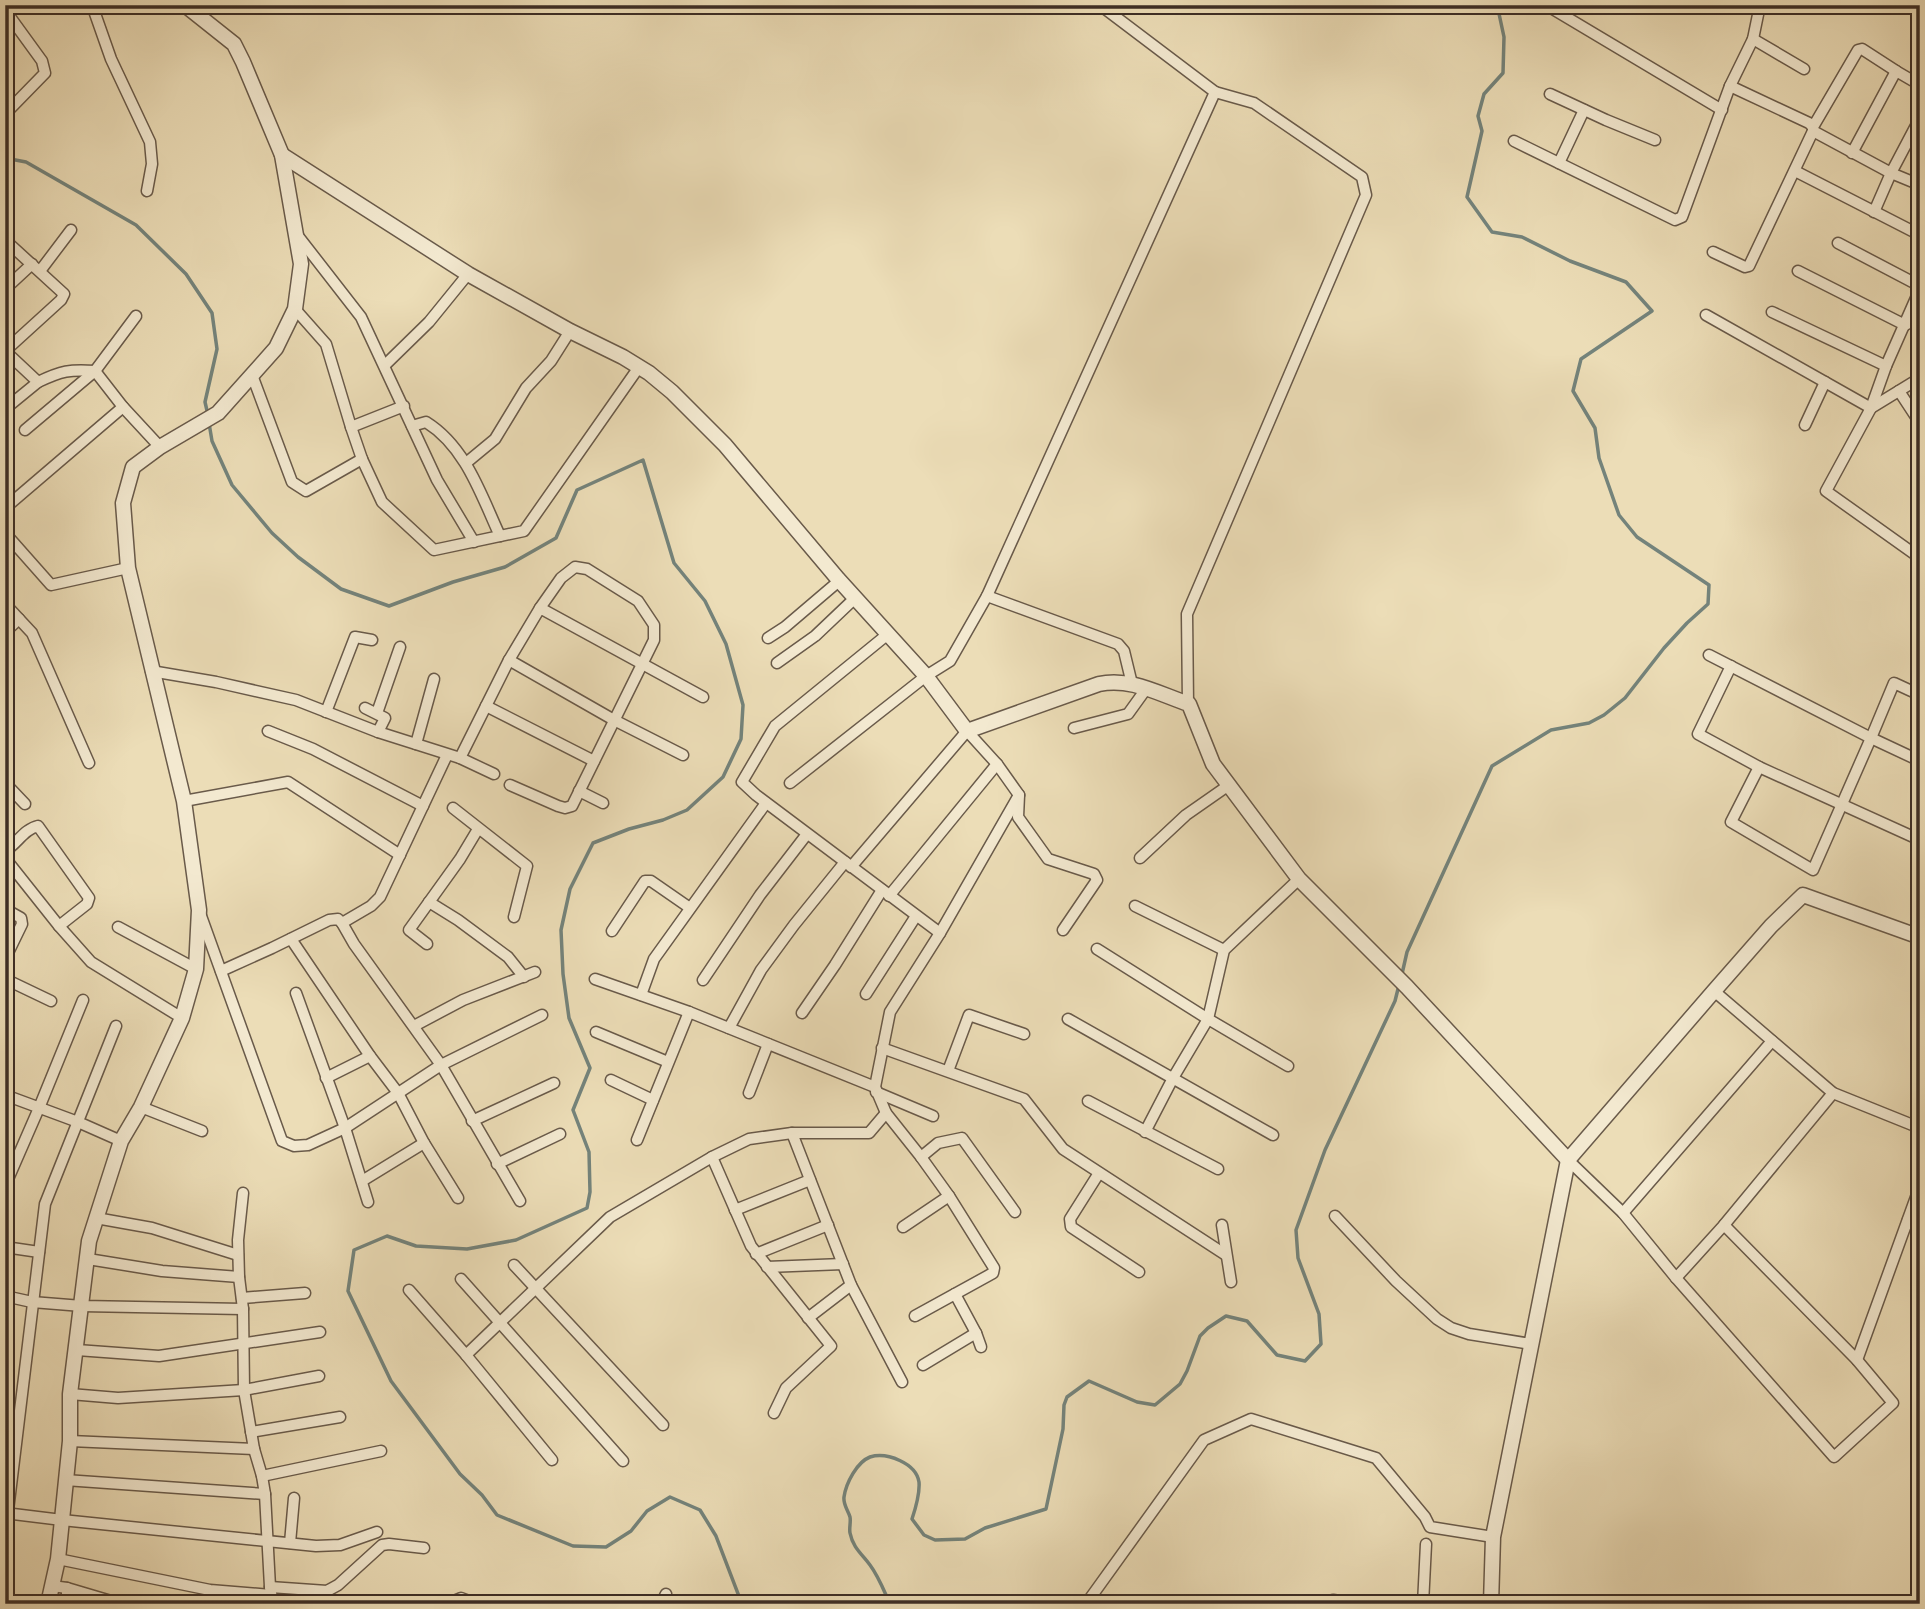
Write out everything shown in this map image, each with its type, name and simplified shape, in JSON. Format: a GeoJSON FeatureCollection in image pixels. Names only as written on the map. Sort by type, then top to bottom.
{"type":"FeatureCollection","features":[{"type":"Feature","properties":{"kind":"street"},"geometry":{"type":"LineString","coordinates":[[92,5],[111,59],[150,142],[152,164],[148,191]]}},
{"type":"Feature","properties":{"kind":"street"},"geometry":{"type":"LineString","coordinates":[[48,1604],[58,1559],[70,1441],[70,1394],[89,1241],[121,1141],[141,1107],[182,1017],[196,969],[199,910],[184,801],[128,568],[123,503],[133,467],[160,447],[218,413],[276,348],[295,310],[301,264],[282,155],[234,44],[185,5]]}},
{"type":"Feature","properties":{"kind":"street"},"geometry":{"type":"LineString","coordinates":[[1100,5],[1215,92],[1254,103],[1362,177],[1366,195],[1187,614],[1188,704]]}},
{"type":"Feature","properties":{"kind":"street"},"geometry":{"type":"LineString","coordinates":[[1546,5],[1722,110]]}},
{"type":"Feature","properties":{"kind":"street"},"geometry":{"type":"LineString","coordinates":[[1514,141],[1675,220],[1679,219],[1730,86],[1753,39],[1760,5]]}},
{"type":"Feature","properties":{"kind":"street"},"geometry":{"type":"LineString","coordinates":[[5,10],[43,61],[45,73],[5,114]]}},
{"type":"Feature","properties":{"kind":"street"},"geometry":{"type":"LineString","coordinates":[[1753,39],[1804,69]]}},
{"type":"Feature","properties":{"kind":"street"},"geometry":{"type":"LineString","coordinates":[[1713,252],[1745,267],[1749,266],[1813,129],[1858,50],[1863,49],[1920,85]]}},
{"type":"Feature","properties":{"kind":"street"},"geometry":{"type":"LineString","coordinates":[[1852,153],[1896,71]]}},
{"type":"Feature","properties":{"kind":"street"},"geometry":{"type":"LineString","coordinates":[[1730,86],[1809,123],[1813,129],[1852,153],[1920,185]]}},
{"type":"Feature","properties":{"kind":"street"},"geometry":{"type":"LineString","coordinates":[[790,783],[926,676],[950,661],[987,596],[1215,92]]}},
{"type":"Feature","properties":{"kind":"street"},"geometry":{"type":"LineString","coordinates":[[1550,94],[1655,140]]}},
{"type":"Feature","properties":{"kind":"street"},"geometry":{"type":"LineString","coordinates":[[1559,163],[1584,110]]}},
{"type":"Feature","properties":{"kind":"street"},"geometry":{"type":"LineString","coordinates":[[1874,212],[1920,118]]}},
{"type":"Feature","properties":{"kind":"street"},"geometry":{"type":"LineString","coordinates":[[282,155],[468,274],[639,367],[672,392],[725,444],[839,580],[926,676],[967,731],[997,764],[1019,795],[1018,817],[1048,859],[1094,874],[1097,880],[1063,930]]}},
{"type":"Feature","properties":{"kind":"street"},"geometry":{"type":"LineString","coordinates":[[1795,171],[1920,235]]}},
{"type":"Feature","properties":{"kind":"street"},"geometry":{"type":"LineString","coordinates":[[5,289],[36,268],[71,230]]}},
{"type":"Feature","properties":{"kind":"street"},"geometry":{"type":"LineString","coordinates":[[296,234],[361,317],[437,480],[474,542]]}},
{"type":"Feature","properties":{"kind":"street"},"geometry":{"type":"LineString","coordinates":[[5,240],[63,291],[64,297],[5,351],[38,382]]}},
{"type":"Feature","properties":{"kind":"street"},"geometry":{"type":"LineString","coordinates":[[1838,243],[1920,288],[1871,408],[1826,491],[1920,558]]}},
{"type":"Feature","properties":{"kind":"street"},"geometry":{"type":"LineString","coordinates":[[1798,271],[1905,325]]}},
{"type":"Feature","properties":{"kind":"street"},"geometry":{"type":"LineString","coordinates":[[385,365],[429,322],[468,274]]}},
{"type":"Feature","properties":{"kind":"street"},"geometry":{"type":"LineString","coordinates":[[295,310],[326,344],[362,459],[382,502],[434,550],[524,531],[639,367]]}},
{"type":"Feature","properties":{"kind":"street"},"geometry":{"type":"LineString","coordinates":[[1772,312],[1886,366]]}},
{"type":"Feature","properties":{"kind":"street"},"geometry":{"type":"LineString","coordinates":[[1706,315],[1871,408]]}},
{"type":"Feature","properties":{"kind":"street"},"geometry":{"type":"LineString","coordinates":[[25,429],[95,371],[136,316]]}},
{"type":"Feature","properties":{"kind":"street"},"geometry":{"type":"LineString","coordinates":[[1905,325],[1920,317]]}},
{"type":"Feature","properties":{"kind":"street"},"geometry":{"type":"LineString","coordinates":[[466,463],[495,439],[526,388],[551,361],[570,331]]}},
{"type":"Feature","properties":{"kind":"street"},"geometry":{"type":"LineString","coordinates":[[5,409],[38,382],[60,372],[95,371],[123,407],[160,447]]}},
{"type":"Feature","properties":{"kind":"street"},"geometry":{"type":"LineString","coordinates":[[252,375],[292,482],[306,491],[362,459]]}},
{"type":"Feature","properties":{"kind":"street"},"geometry":{"type":"LineString","coordinates":[[1871,408],[1920,378]]}},
{"type":"Feature","properties":{"kind":"street"},"geometry":{"type":"LineString","coordinates":[[1805,425],[1825,382]]}},
{"type":"Feature","properties":{"kind":"street"},"geometry":{"type":"LineString","coordinates":[[1899,391],[1920,423]]}},
{"type":"Feature","properties":{"kind":"street"},"geometry":{"type":"LineString","coordinates":[[351,427],[404,406]]}},
{"type":"Feature","properties":{"kind":"street"},"geometry":{"type":"LineString","coordinates":[[5,508],[123,407]]}},
{"type":"Feature","properties":{"kind":"street"},"geometry":{"type":"LineString","coordinates":[[412,426],[423,422],[430,424],[450,441],[466,463],[500,536]]}},
{"type":"Feature","properties":{"kind":"street"},"geometry":{"type":"LineString","coordinates":[[5,533],[51,585],[128,568]]}},
{"type":"Feature","properties":{"kind":"street"},"geometry":{"type":"LineString","coordinates":[[460,758],[509,660],[540,608],[568,572],[575,567],[587,569],[638,601],[654,625],[654,640],[572,806],[558,807],[510,785]]}},
{"type":"Feature","properties":{"kind":"street"},"geometry":{"type":"LineString","coordinates":[[768,638],[813,604],[839,580]]}},
{"type":"Feature","properties":{"kind":"street"},"geometry":{"type":"LineString","coordinates":[[987,596],[1118,644],[1124,651],[1139,686],[1128,714],[1074,728]]}},
{"type":"Feature","properties":{"kind":"street"},"geometry":{"type":"LineString","coordinates":[[776,663],[815,636],[855,598]]}},
{"type":"Feature","properties":{"kind":"street"},"geometry":{"type":"LineString","coordinates":[[5,604],[32,633],[89,764]]}},
{"type":"Feature","properties":{"kind":"street"},"geometry":{"type":"LineString","coordinates":[[540,608],[640,665],[703,697]]}},
{"type":"Feature","properties":{"kind":"street"},"geometry":{"type":"LineString","coordinates":[[5,632],[19,619]]}},
{"type":"Feature","properties":{"kind":"street"},"geometry":{"type":"LineString","coordinates":[[888,634],[775,726],[742,782],[766,803],[940,933]]}},
{"type":"Feature","properties":{"kind":"street"},"geometry":{"type":"LineString","coordinates":[[326,712],[355,637],[372,640]]}},
{"type":"Feature","properties":{"kind":"street"},"geometry":{"type":"LineString","coordinates":[[377,713],[400,647]]}},
{"type":"Feature","properties":{"kind":"street"},"geometry":{"type":"LineString","coordinates":[[1709,655],[1920,761]]}},
{"type":"Feature","properties":{"kind":"street"},"geometry":{"type":"LineString","coordinates":[[509,660],[683,755]]}},
{"type":"Feature","properties":{"kind":"street"},"geometry":{"type":"LineString","coordinates":[[1731,666],[1698,734],[1759,766],[1920,841]]}},
{"type":"Feature","properties":{"kind":"street"},"geometry":{"type":"LineString","coordinates":[[151,671],[296,700],[378,732],[460,758],[494,774]]}},
{"type":"Feature","properties":{"kind":"street"},"geometry":{"type":"LineString","coordinates":[[416,744],[434,678]]}},
{"type":"Feature","properties":{"kind":"street"},"geometry":{"type":"LineString","coordinates":[[729,1028],[761,970],[794,925],[967,731],[1098,684],[1114,681],[1139,686],[1190,705],[1213,764],[1299,879],[1407,987],[1568,1160],[1623,1213],[1676,1278],[1834,1457],[1893,1403],[1857,1360],[1724,1225]]}},
{"type":"Feature","properties":{"kind":"street"},"geometry":{"type":"LineString","coordinates":[[1759,766],[1731,822],[1812,870],[1894,683],[1920,695]]}},
{"type":"Feature","properties":{"kind":"street"},"geometry":{"type":"LineString","coordinates":[[486,706],[594,761]]}},
{"type":"Feature","properties":{"kind":"street"},"geometry":{"type":"LineString","coordinates":[[365,708],[385,718],[378,732]]}},
{"type":"Feature","properties":{"kind":"street"},"geometry":{"type":"LineString","coordinates":[[268,731],[313,748],[423,806]]}},
{"type":"Feature","properties":{"kind":"street"},"geometry":{"type":"LineString","coordinates":[[342,923],[380,897],[447,755]]}},
{"type":"Feature","properties":{"kind":"street"},"geometry":{"type":"LineString","coordinates":[[802,1013],[885,893],[997,764]]}},
{"type":"Feature","properties":{"kind":"street"},"geometry":{"type":"LineString","coordinates":[[184,801],[288,782],[400,855]]}},
{"type":"Feature","properties":{"kind":"street"},"geometry":{"type":"LineString","coordinates":[[5,783],[26,804]]}},
{"type":"Feature","properties":{"kind":"street"},"geometry":{"type":"LineString","coordinates":[[1140,858],[1186,815],[1229,785]]}},
{"type":"Feature","properties":{"kind":"street"},"geometry":{"type":"LineString","coordinates":[[579,791],[603,803]]}},
{"type":"Feature","properties":{"kind":"street"},"geometry":{"type":"LineString","coordinates":[[915,1317],[993,1273],[994,1268],[921,1157],[886,1114],[875,1089],[890,1012],[940,933],[1019,795]]}},
{"type":"Feature","properties":{"kind":"street"},"geometry":{"type":"LineString","coordinates":[[641,995],[654,959],[766,803]]}},
{"type":"Feature","properties":{"kind":"street"},"geometry":{"type":"LineString","coordinates":[[453,808],[527,866],[514,917]]}},
{"type":"Feature","properties":{"kind":"street"},"geometry":{"type":"LineString","coordinates":[[5,851],[29,828],[38,826],[89,898],[87,904],[59,926]]}},
{"type":"Feature","properties":{"kind":"street"},"geometry":{"type":"LineString","coordinates":[[427,944],[409,930],[478,829]]}},
{"type":"Feature","properties":{"kind":"street"},"geometry":{"type":"LineString","coordinates":[[703,980],[760,895],[807,834]]}},
{"type":"Feature","properties":{"kind":"street"},"geometry":{"type":"LineString","coordinates":[[5,858],[91,962],[182,1017]]}},
{"type":"Feature","properties":{"kind":"street"},"geometry":{"type":"LineString","coordinates":[[1145,1132],[1208,1019],[1224,950],[1299,879]]}},
{"type":"Feature","properties":{"kind":"street"},"geometry":{"type":"LineString","coordinates":[[612,930],[645,881],[651,881],[690,908]]}},
{"type":"Feature","properties":{"kind":"street"},"geometry":{"type":"LineString","coordinates":[[1491,1604],[1493,1537],[1568,1160],[1714,990],[1771,926],[1803,895],[1920,937]]}},
{"type":"Feature","properties":{"kind":"street"},"geometry":{"type":"LineString","coordinates":[[429,902],[508,957],[524,977]]}},
{"type":"Feature","properties":{"kind":"street"},"geometry":{"type":"LineString","coordinates":[[1135,906],[1224,950]]}},
{"type":"Feature","properties":{"kind":"street"},"geometry":{"type":"LineString","coordinates":[[5,909],[21,918],[22,924],[5,959]]}},
{"type":"Feature","properties":{"kind":"street"},"geometry":{"type":"LineString","coordinates":[[199,910],[282,1141],[293,1146],[308,1145],[345,1128],[441,1065],[542,1015]]}},
{"type":"Feature","properties":{"kind":"street"},"geometry":{"type":"LineString","coordinates":[[866,994],[916,916]]}},
{"type":"Feature","properties":{"kind":"street"},"geometry":{"type":"LineString","coordinates":[[221,971],[334,918],[338,919],[441,1065],[520,1200]]}},
{"type":"Feature","properties":{"kind":"street"},"geometry":{"type":"LineString","coordinates":[[118,927],[196,969]]}},
{"type":"Feature","properties":{"kind":"street"},"geometry":{"type":"LineString","coordinates":[[291,939],[398,1093],[457,1198]]}},
{"type":"Feature","properties":{"kind":"street"},"geometry":{"type":"LineString","coordinates":[[1097,949],[1288,1066]]}},
{"type":"Feature","properties":{"kind":"street"},"geometry":{"type":"LineString","coordinates":[[414,1026],[464,1000],[535,972]]}},
{"type":"Feature","properties":{"kind":"street"},"geometry":{"type":"LineString","coordinates":[[5,979],[51,1001]]}},
{"type":"Feature","properties":{"kind":"street"},"geometry":{"type":"LineString","coordinates":[[595,979],[729,1028],[933,1116]]}},
{"type":"Feature","properties":{"kind":"street"},"geometry":{"type":"LineString","coordinates":[[1714,990],[1833,1093],[1920,1128]]}},
{"type":"Feature","properties":{"kind":"street"},"geometry":{"type":"LineString","coordinates":[[296,993],[345,1128],[368,1202]]}},
{"type":"Feature","properties":{"kind":"street"},"geometry":{"type":"LineString","coordinates":[[5,1186],[83,1000]]}},
{"type":"Feature","properties":{"kind":"street"},"geometry":{"type":"LineString","coordinates":[[637,1140],[689,1012]]}},
{"type":"Feature","properties":{"kind":"street"},"geometry":{"type":"LineString","coordinates":[[948,1071],[969,1015],[1024,1034]]}},
{"type":"Feature","properties":{"kind":"street"},"geometry":{"type":"LineString","coordinates":[[1068,1019],[1273,1135]]}},
{"type":"Feature","properties":{"kind":"street"},"geometry":{"type":"LineString","coordinates":[[5,1535],[45,1204],[116,1026]]}},
{"type":"Feature","properties":{"kind":"street"},"geometry":{"type":"LineString","coordinates":[[596,1032],[668,1062]]}},
{"type":"Feature","properties":{"kind":"street"},"geometry":{"type":"LineString","coordinates":[[1623,1213],[1772,1041]]}},
{"type":"Feature","properties":{"kind":"street"},"geometry":{"type":"LineString","coordinates":[[749,1093],[768,1044]]}},
{"type":"Feature","properties":{"kind":"street"},"geometry":{"type":"LineString","coordinates":[[883,1048],[1024,1099],[1063,1149],[1226,1255]]}},
{"type":"Feature","properties":{"kind":"street"},"geometry":{"type":"LineString","coordinates":[[326,1078],[370,1056]]}},
{"type":"Feature","properties":{"kind":"street"},"geometry":{"type":"LineString","coordinates":[[611,1080],[653,1100]]}},
{"type":"Feature","properties":{"kind":"street"},"geometry":{"type":"LineString","coordinates":[[472,1121],[554,1083]]}},
{"type":"Feature","properties":{"kind":"street"},"geometry":{"type":"LineString","coordinates":[[1676,1278],[1724,1225],[1833,1093]]}},
{"type":"Feature","properties":{"kind":"street"},"geometry":{"type":"LineString","coordinates":[[5,1095],[121,1141]]}},
{"type":"Feature","properties":{"kind":"street"},"geometry":{"type":"LineString","coordinates":[[1088,1101],[1218,1170]]}},
{"type":"Feature","properties":{"kind":"street"},"geometry":{"type":"LineString","coordinates":[[141,1107],[202,1131]]}},
{"type":"Feature","properties":{"kind":"street"},"geometry":{"type":"LineString","coordinates":[[466,1355],[610,1217],[712,1157],[750,1139],[792,1133],[869,1133],[886,1114]]}},
{"type":"Feature","properties":{"kind":"street"},"geometry":{"type":"LineString","coordinates":[[792,1133],[851,1285],[902,1382]]}},
{"type":"Feature","properties":{"kind":"street"},"geometry":{"type":"LineString","coordinates":[[497,1164],[559,1134]]}},
{"type":"Feature","properties":{"kind":"street"},"geometry":{"type":"LineString","coordinates":[[921,1157],[938,1143],[961,1138],[1015,1212]]}},
{"type":"Feature","properties":{"kind":"street"},"geometry":{"type":"LineString","coordinates":[[362,1181],[424,1143]]}},
{"type":"Feature","properties":{"kind":"street"},"geometry":{"type":"LineString","coordinates":[[712,1157],[756,1254],[831,1346],[786,1388],[774,1413]]}},
{"type":"Feature","properties":{"kind":"street"},"geometry":{"type":"LineString","coordinates":[[1099,1173],[1070,1219],[1071,1227],[1139,1272]]}},
{"type":"Feature","properties":{"kind":"street"},"geometry":{"type":"LineString","coordinates":[[735,1210],[810,1180]]}},
{"type":"Feature","properties":{"kind":"street"},"geometry":{"type":"LineString","coordinates":[[1857,1360],[1920,1186]]}},
{"type":"Feature","properties":{"kind":"street"},"geometry":{"type":"LineString","coordinates":[[243,1193],[238,1255],[244,1390],[265,1494],[271,1595]]}},
{"type":"Feature","properties":{"kind":"street"},"geometry":{"type":"LineString","coordinates":[[903,1227],[948,1196]]}},
{"type":"Feature","properties":{"kind":"street"},"geometry":{"type":"LineString","coordinates":[[1335,1216],[1396,1281],[1437,1319],[1451,1328],[1469,1334],[1531,1344]]}},
{"type":"Feature","properties":{"kind":"street"},"geometry":{"type":"LineString","coordinates":[[96,1217],[152,1228],[238,1255]]}},
{"type":"Feature","properties":{"kind":"street"},"geometry":{"type":"LineString","coordinates":[[1908,1220],[1920,1232]]}},
{"type":"Feature","properties":{"kind":"street"},"geometry":{"type":"LineString","coordinates":[[756,1254],[828,1225]]}},
{"type":"Feature","properties":{"kind":"street"},"geometry":{"type":"LineString","coordinates":[[1222,1225],[1231,1282]]}},
{"type":"Feature","properties":{"kind":"street"},"geometry":{"type":"LineString","coordinates":[[5,1247],[39,1252]]}},
{"type":"Feature","properties":{"kind":"street"},"geometry":{"type":"LineString","coordinates":[[88,1259],[162,1271],[239,1277]]}},
{"type":"Feature","properties":{"kind":"street"},"geometry":{"type":"LineString","coordinates":[[767,1267],[843,1264]]}},
{"type":"Feature","properties":{"kind":"street"},"geometry":{"type":"LineString","coordinates":[[514,1265],[663,1425]]}},
{"type":"Feature","properties":{"kind":"street"},"geometry":{"type":"LineString","coordinates":[[461,1279],[623,1461]]}},
{"type":"Feature","properties":{"kind":"street"},"geometry":{"type":"LineString","coordinates":[[808,1318],[851,1285]]}},
{"type":"Feature","properties":{"kind":"street"},"geometry":{"type":"LineString","coordinates":[[409,1290],[552,1460]]}},
{"type":"Feature","properties":{"kind":"street"},"geometry":{"type":"LineString","coordinates":[[5,1296],[33,1302],[82,1306],[242,1304],[305,1293]]}},
{"type":"Feature","properties":{"kind":"street"},"geometry":{"type":"LineString","coordinates":[[955,1294],[981,1347]]}},
{"type":"Feature","properties":{"kind":"street"},"geometry":{"type":"LineString","coordinates":[[77,1350],[159,1356],[320,1332]]}},
{"type":"Feature","properties":{"kind":"street"},"geometry":{"type":"LineString","coordinates":[[923,1365],[976,1333]]}},
{"type":"Feature","properties":{"kind":"street"},"geometry":{"type":"LineString","coordinates":[[70,1394],[118,1398],[244,1390],[319,1377]]}},
{"type":"Feature","properties":{"kind":"street"},"geometry":{"type":"LineString","coordinates":[[251,1432],[340,1417]]}},
{"type":"Feature","properties":{"kind":"street"},"geometry":{"type":"LineString","coordinates":[[1086,1604],[1204,1440],[1251,1419],[1376,1458],[1425,1517],[1430,1527],[1493,1537]]}},
{"type":"Feature","properties":{"kind":"street"},"geometry":{"type":"LineString","coordinates":[[70,1441],[254,1449]]}},
{"type":"Feature","properties":{"kind":"street"},"geometry":{"type":"LineString","coordinates":[[262,1476],[381,1451]]}},
{"type":"Feature","properties":{"kind":"street"},"geometry":{"type":"LineString","coordinates":[[65,1480],[265,1494]]}},
{"type":"Feature","properties":{"kind":"street"},"geometry":{"type":"LineString","coordinates":[[290,1543],[295,1498]]}},
{"type":"Feature","properties":{"kind":"street"},"geometry":{"type":"LineString","coordinates":[[7,1513],[328,1546],[340,1545],[377,1532]]}},
{"type":"Feature","properties":{"kind":"street"},"geometry":{"type":"LineString","coordinates":[[1423,1604],[1426,1544]]}},
{"type":"Feature","properties":{"kind":"street"},"geometry":{"type":"LineString","coordinates":[[58,1559],[210,1590],[271,1595],[327,1591],[338,1585],[382,1545],[424,1548]]}},
{"type":"Feature","properties":{"kind":"street"},"geometry":{"type":"LineString","coordinates":[[52,1586],[121,1604]]}},
{"type":"Feature","properties":{"kind":"street"},"geometry":{"type":"LineString","coordinates":[[67,1588],[67,1604]]}},
{"type":"Feature","properties":{"kind":"street"},"geometry":{"type":"LineString","coordinates":[[453,1604],[461,1598],[477,1604]]}},
{"type":"Feature","properties":{"kind":"street"},"geometry":{"type":"LineString","coordinates":[[1333,1600],[1362,1604]]}},
{"type":"Feature","properties":{"kind":"waterway"},"geometry":{"type":"LineString","coordinates":[[1402,974],[1407,952],[1492,766],[1551,730],[1589,723],[1604,715],[1625,698],[1664,648],[1708,604],[1709,585],[1637,537],[1619,515],[1599,458],[1595,428],[1573,391],[1581,359],[1652,311],[1626,282],[1570,261],[1522,237],[1492,232],[1467,197],[1482,131],[1478,116],[1484,94],[1503,73],[1504,37],[1499,5]]}},
{"type":"Feature","properties":{"kind":"waterway"},"geometry":{"type":"LineString","coordinates":[[5,158],[26,162],[136,225],[186,274],[212,313],[217,349],[205,402],[208,415]]}},
{"type":"Feature","properties":{"kind":"waterway"},"geometry":{"type":"LineString","coordinates":[[209,423],[212,441],[232,485],[272,533],[298,557],[341,589],[389,606],[453,582],[505,567],[556,538],[577,490],[643,460],[674,563],[705,601],[726,644],[743,705],[741,739],[723,777],[687,810],[593,843],[570,889],[561,930],[563,974],[569,1018],[590,1068],[573,1110],[589,1152],[590,1192],[587,1208],[516,1240],[467,1249],[416,1246],[387,1236],[354,1250],[348,1291],[391,1381],[460,1474],[482,1495],[497,1515],[573,1546],[606,1547],[631,1531],[647,1511],[670,1497],[700,1510],[716,1536],[742,1604]]}},
{"type":"Feature","properties":{"kind":"waterway"},"geometry":{"type":"LineString","coordinates":[[890,1604],[876,1574],[853,1543],[850,1517],[844,1503],[850,1480],[865,1460],[884,1456],[907,1464],[917,1475],[919,1482],[912,1519],[924,1535],[935,1540],[965,1539],[985,1528],[1046,1509],[1063,1429],[1064,1405],[1067,1397],[1089,1381],[1137,1402],[1155,1405],[1180,1384],[1200,1336],[1226,1316],[1247,1321],[1277,1355],[1305,1361],[1321,1344],[1319,1314],[1298,1258],[1296,1230],[1325,1150],[1395,1001],[1399,985]]}}]}
